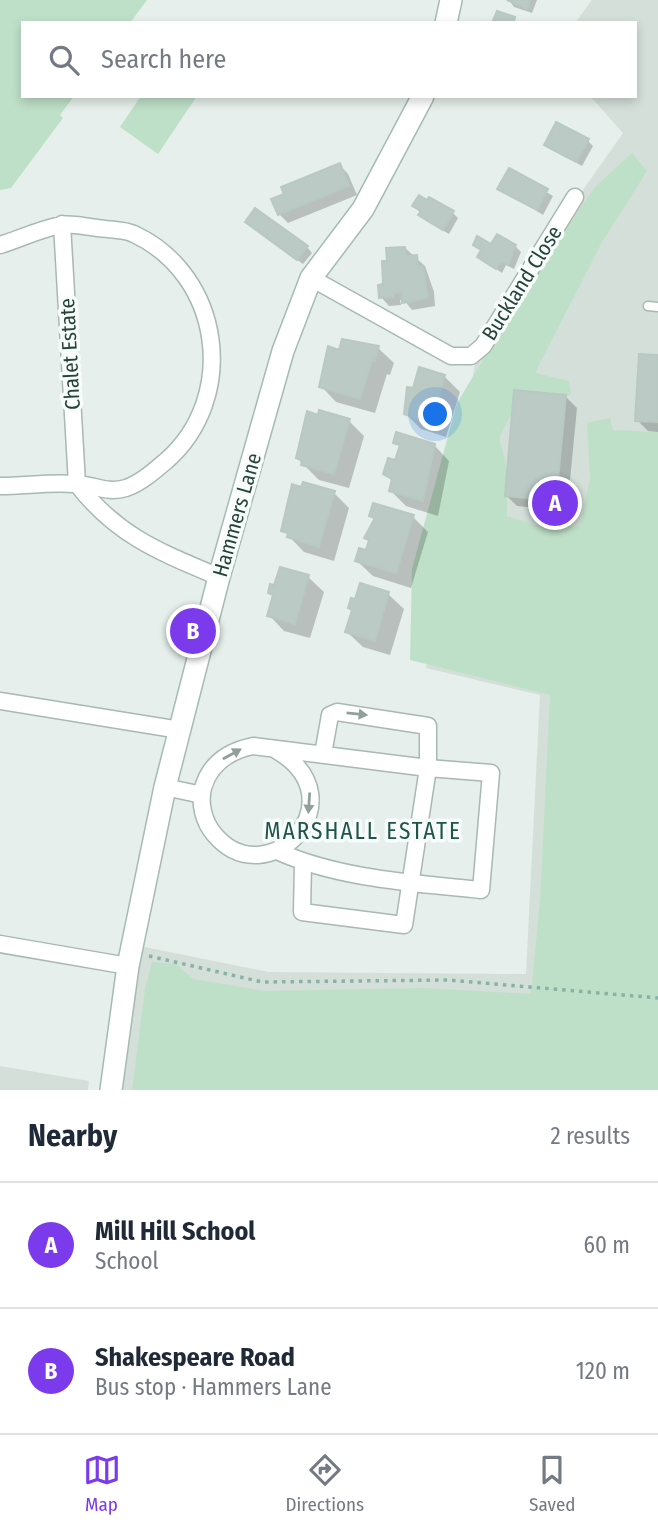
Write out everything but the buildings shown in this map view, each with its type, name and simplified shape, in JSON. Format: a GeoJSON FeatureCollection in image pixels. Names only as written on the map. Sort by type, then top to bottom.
{"type":"FeatureCollection","features":[{"type":"Feature","properties":{"kind":"main road"},"geometry":{"type":"LineString","coordinates":[[446,21],[451,0]]}},
{"type":"Feature","properties":{"kind":"main road","name":"Hammers Lane"},"geometry":{"type":"LineString","coordinates":[[111,1090],[129,959],[165,788],[219,577],[283,351],[311,278],[363,209],[422,98]]}},
{"type":"Feature","properties":{"kind":"street","name":"Buckland Close"},"geometry":{"type":"LineString","coordinates":[[311,278],[452,356],[471,356],[484,345],[575,197]]}},
{"type":"Feature","properties":{"kind":"street"},"geometry":{"type":"LineString","coordinates":[[0,245],[62,225],[132,232],[162,252],[185,275],[207,322],[214,351],[211,384],[200,416],[178,450],[149,475],[128,487],[105,491],[77,484],[0,486]]}},
{"type":"Feature","properties":{"kind":"street","name":"Chalet Estate"},"geometry":{"type":"LineString","coordinates":[[62,225],[77,484]]}},
{"type":"Feature","properties":{"kind":"street"},"geometry":{"type":"LineString","coordinates":[[77,484],[99,512],[147,546],[219,577]]}},
{"type":"Feature","properties":{"kind":"street"},"geometry":{"type":"LineString","coordinates":[[0,701],[180,730]]}},
{"type":"Feature","properties":{"kind":"street"},"geometry":{"type":"LineString","coordinates":[[303,863],[302,912],[404,925],[428,768],[428,726],[371,715],[337,712],[330,715],[324,754]]}},
{"type":"Feature","properties":{"kind":"street"},"geometry":{"type":"LineString","coordinates":[[276,750],[292,759],[306,776],[311,796],[304,827],[298,836],[277,851],[249,855],[220,842],[206,821],[202,795],[215,764],[235,750],[253,746],[428,768],[491,773],[481,890],[412,883],[303,863],[277,851]]}},
{"type":"Feature","properties":{"kind":"street"},"geometry":{"type":"LineString","coordinates":[[165,788],[202,795]]}},
{"type":"Feature","properties":{"kind":"street"},"geometry":{"type":"LineString","coordinates":[[0,944],[129,959]]}},
{"type":"Feature","properties":{"kind":"lane"},"geometry":{"type":"LineString","coordinates":[[648,306],[658,307]]}},
{"type":"Feature","properties":{"kind":"path"},"geometry":{"type":"LineString","coordinates":[[129,959],[262,982],[448,980],[658,998]]}},
{"type":"Feature","properties":{"kind":"shaded area"},"geometry":{"type":"Polygon","coordinates":[[[592,0],[658,0],[658,1090],[118,1090],[140,946],[269,972],[526,974],[540,695],[426,668],[479,338],[623,133],[592,98],[637,98],[637,21],[576,21],[592,0]]]}},
{"type":"Feature","properties":{"kind":"shaded area"},"geometry":{"type":"Polygon","coordinates":[[[0,1066],[89,1081],[88,1090],[0,1090],[0,1066]]]}},
{"type":"Feature","properties":{"kind":"green space"},"geometry":{"type":"Polygon","coordinates":[[[0,0],[147,0],[131,21],[21,21],[21,98],[73,98],[60,115],[63,118],[11,188],[0,190],[0,0]]]}},
{"type":"Feature","properties":{"kind":"green space"},"geometry":{"type":"Polygon","coordinates":[[[140,98],[196,98],[158,154],[120,127],[140,98]]]}},
{"type":"Feature","properties":{"kind":"green space"},"geometry":{"type":"Polygon","coordinates":[[[632,153],[647,171],[601,244],[535,373],[569,381],[571,394],[550,401],[522,393],[499,438],[507,467],[507,516],[535,525],[580,526],[590,478],[587,423],[610,418],[613,430],[658,432],[658,1090],[132,1090],[145,989],[152,962],[176,964],[193,979],[265,991],[423,988],[531,994],[540,900],[550,695],[410,660],[412,569],[457,403],[532,278],[595,187],[632,153]]]}},
{"type":"Feature","properties":{"kind":"place","name":"Mill Hill School"},"geometry":{"type":"Point","coordinates":[555,503]}},
{"type":"Feature","properties":{"kind":"place","name":"Shakespeare Road"},"geometry":{"type":"Point","coordinates":[193,631]}},
{"type":"Feature","properties":{"kind":"district","name":"MARSHALL ESTATE"},"geometry":{"type":"Point","coordinates":[363,831]}}]}
